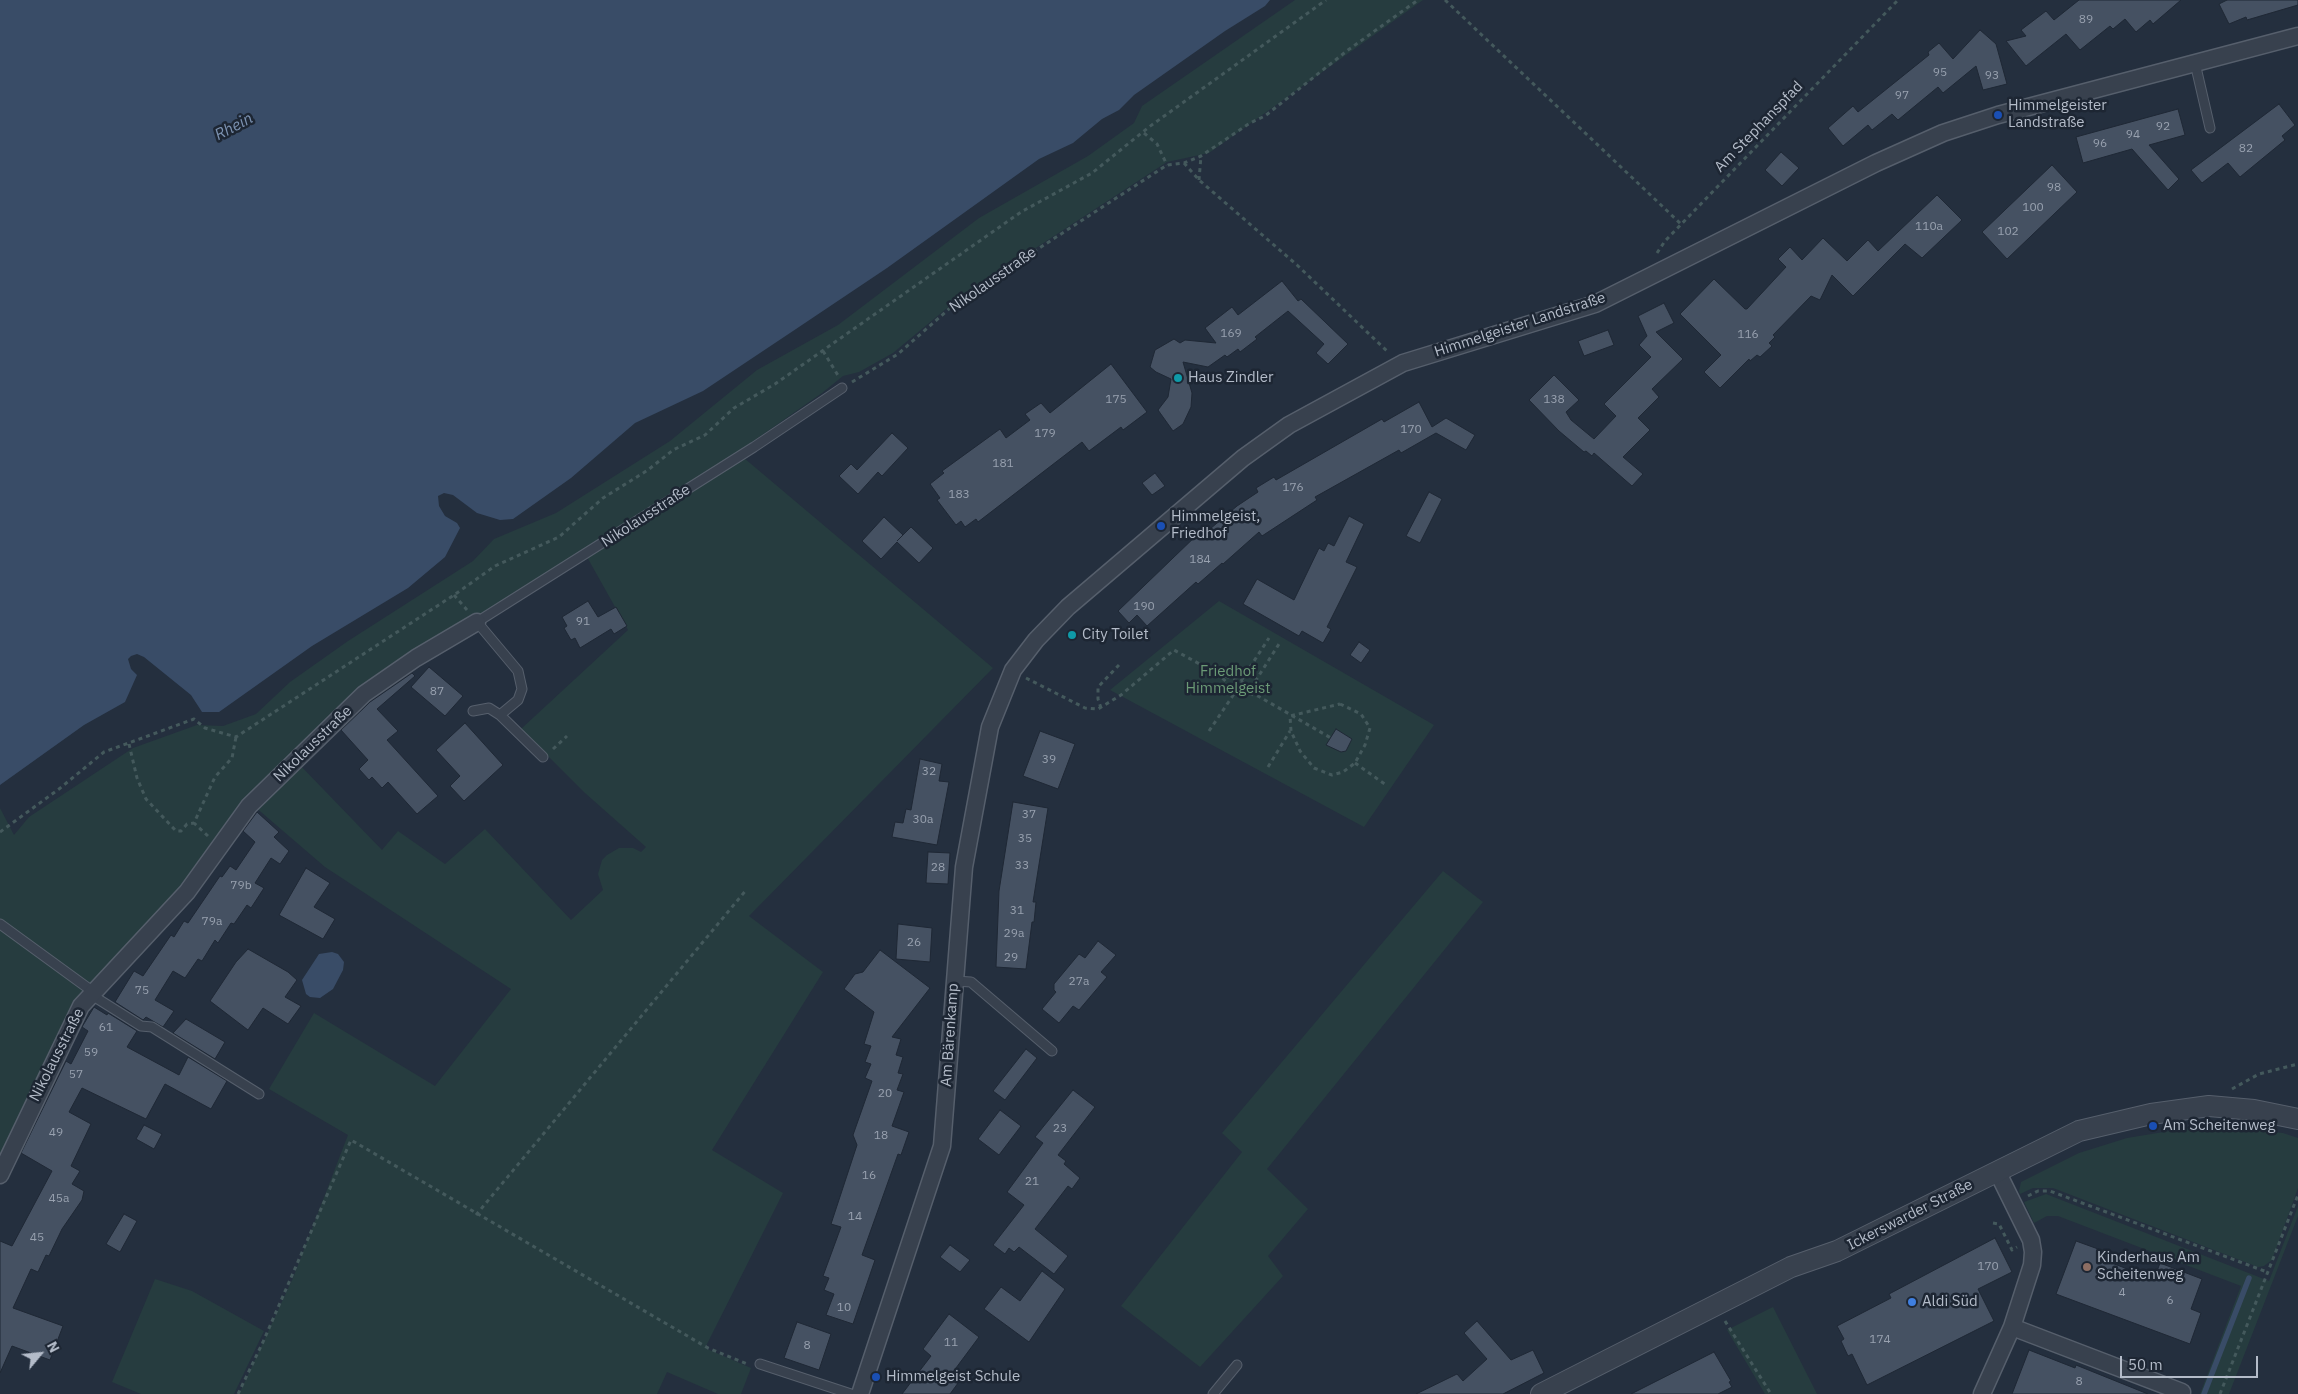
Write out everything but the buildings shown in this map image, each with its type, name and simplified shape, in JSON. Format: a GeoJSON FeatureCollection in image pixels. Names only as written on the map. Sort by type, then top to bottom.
{"type":"FeatureCollection","features":[{"type":"Feature","properties":{"kind":"street","name":"Himmelgeister Landstraße"},"geometry":{"type":"LineString","coordinates":[[1013,670],[1036,640],[1068,607],[1226,470],[1289,425],[1403,363],[1595,304],[1876,163],[1943,133],[2006,113],[2298,36]]}},
{"type":"Feature","properties":{"kind":"street","name":"Nikolausstraße"},"geometry":{"type":"LineString","coordinates":[[0,1175],[72,1022],[91,993],[181,899],[249,806],[329,727],[373,688],[416,658],[477,622]]}},
{"type":"Feature","properties":{"kind":"street","name":"Am Bärenkamp"},"geometry":{"type":"LineString","coordinates":[[860,1394],[942,1146],[964,867],[990,727],[1013,670]]}},
{"type":"Feature","properties":{"kind":"street","name":"Ickerswarder Straße"},"geometry":{"type":"LineString","coordinates":[[1541,1394],[1791,1267],[1837,1251],[2060,1139],[2087,1129],[2189,1108],[2226,1106],[2298,1119]]}},
{"type":"Feature","properties":{"kind":"street"},"geometry":{"type":"LineString","coordinates":[[1982,1394],[2012,1327],[2032,1265],[2033,1252],[2031,1240],[1997,1171]]}},
{"type":"Feature","properties":{"kind":"street"},"geometry":{"type":"LineString","coordinates":[[2012,1327],[2182,1392]]}},
{"type":"Feature","properties":{"kind":"lane"},"geometry":{"type":"LineString","coordinates":[[2195,63],[2210,128]]}},
{"type":"Feature","properties":{"kind":"lane","name":"Nikolausstraße"},"geometry":{"type":"LineString","coordinates":[[477,622],[746,452],[842,388]]}},
{"type":"Feature","properties":{"kind":"lane"},"geometry":{"type":"LineString","coordinates":[[477,622],[512,661],[520,676],[522,688],[518,700],[500,715]]}},
{"type":"Feature","properties":{"kind":"lane"},"geometry":{"type":"LineString","coordinates":[[473,711],[489,708],[500,715],[543,758]]}},
{"type":"Feature","properties":{"kind":"lane"},"geometry":{"type":"LineString","coordinates":[[0,924],[91,993],[141,1026],[152,1027],[259,1094]]}},
{"type":"Feature","properties":{"kind":"lane"},"geometry":{"type":"LineString","coordinates":[[955,981],[971,982],[1052,1051]]}},
{"type":"Feature","properties":{"kind":"lane"},"geometry":{"type":"LineString","coordinates":[[760,1364],[851,1394]]}},
{"type":"Feature","properties":{"kind":"lane"},"geometry":{"type":"LineString","coordinates":[[1213,1394],[1237,1365]]}},
{"type":"Feature","properties":{"kind":"path"},"geometry":{"type":"LineString","coordinates":[[194,823],[215,777],[232,758],[236,737],[454,595],[495,566],[560,537],[603,498],[648,470],[673,450],[705,435],[734,408],[775,384],[1021,212],[1092,173],[1144,133],[1149,127],[1326,0]]}},
{"type":"Feature","properties":{"kind":"path","name":"Nikolausstraße"},"geometry":{"type":"LineString","coordinates":[[842,388],[898,354],[958,301],[1167,165],[1184,163],[1201,156],[1250,122],[1265,116],[1348,50],[1418,0]]}},
{"type":"Feature","properties":{"kind":"path"},"geometry":{"type":"LineString","coordinates":[[1445,0],[1681,224]]}},
{"type":"Feature","properties":{"kind":"path","name":"Am Stephanspfad"},"geometry":{"type":"LineString","coordinates":[[1649,277],[1653,260],[1664,241],[1898,0]]}},
{"type":"Feature","properties":{"kind":"path"},"geometry":{"type":"LineString","coordinates":[[1144,133],[1158,144],[1167,165]]}},
{"type":"Feature","properties":{"kind":"path"},"geometry":{"type":"LineString","coordinates":[[1199,180],[1201,156]]}},
{"type":"Feature","properties":{"kind":"path"},"geometry":{"type":"LineString","coordinates":[[1184,163],[1199,180],[1403,363]]}},
{"type":"Feature","properties":{"kind":"path"},"geometry":{"type":"LineString","coordinates":[[823,350],[838,376]]}},
{"type":"Feature","properties":{"kind":"path"},"geometry":{"type":"LineString","coordinates":[[454,595],[457,599]]}},
{"type":"Feature","properties":{"kind":"path"},"geometry":{"type":"LineString","coordinates":[[1242,680],[1269,638]]}},
{"type":"Feature","properties":{"kind":"path"},"geometry":{"type":"LineString","coordinates":[[1251,688],[1279,644]]}},
{"type":"Feature","properties":{"kind":"path"},"geometry":{"type":"LineString","coordinates":[[1013,670],[1046,690],[1093,710],[1101,708],[1121,695],[1174,650],[1218,674],[1236,690],[1258,696],[1331,738]]}},
{"type":"Feature","properties":{"kind":"path"},"geometry":{"type":"LineString","coordinates":[[1101,708],[1098,699],[1098,687],[1119,665]]}},
{"type":"Feature","properties":{"kind":"path"},"geometry":{"type":"LineString","coordinates":[[1218,674],[1242,680],[1258,696]]}},
{"type":"Feature","properties":{"kind":"path"},"geometry":{"type":"LineString","coordinates":[[1209,731],[1236,690]]}},
{"type":"Feature","properties":{"kind":"path"},"geometry":{"type":"LineString","coordinates":[[1340,704],[1361,714],[1370,728],[1369,734],[1355,763],[1343,772],[1332,774],[1314,768],[1300,751],[1291,731],[1290,716],[1340,704]]}},
{"type":"Feature","properties":{"kind":"path"},"geometry":{"type":"LineString","coordinates":[[0,832],[60,789],[104,752],[194,719],[205,728],[236,737]]}},
{"type":"Feature","properties":{"kind":"path"},"geometry":{"type":"LineString","coordinates":[[1268,767],[1291,731]]}},
{"type":"Feature","properties":{"kind":"path"},"geometry":{"type":"LineString","coordinates":[[543,758],[567,736]]}},
{"type":"Feature","properties":{"kind":"path"},"geometry":{"type":"LineString","coordinates":[[129,744],[136,778],[146,799],[176,831],[181,831],[187,824],[194,823],[212,839]]}},
{"type":"Feature","properties":{"kind":"path"},"geometry":{"type":"LineString","coordinates":[[1355,763],[1386,785]]}},
{"type":"Feature","properties":{"kind":"path"},"geometry":{"type":"LineString","coordinates":[[476,1215],[747,890]]}},
{"type":"Feature","properties":{"kind":"path"},"geometry":{"type":"LineString","coordinates":[[2226,1106],[2232,1089],[2259,1074],[2298,1064]]}},
{"type":"Feature","properties":{"kind":"path"},"geometry":{"type":"LineString","coordinates":[[238,1394],[263,1342],[351,1140],[476,1215],[553,1256],[708,1348],[748,1365],[760,1364]]}},
{"type":"Feature","properties":{"kind":"path"},"geometry":{"type":"LineString","coordinates":[[2013,1203],[2038,1191],[2050,1191],[2267,1272]]}},
{"type":"Feature","properties":{"kind":"path"},"geometry":{"type":"LineString","coordinates":[[2220,1394],[2298,1195]]}},
{"type":"Feature","properties":{"kind":"path"},"geometry":{"type":"LineString","coordinates":[[1715,1305],[1771,1394]]}},
{"type":"Feature","properties":{"kind":"green space"},"geometry":{"type":"Polygon","coordinates":[[[1295,0],[1423,0],[1209,153],[1167,162],[958,299],[893,353],[859,372],[843,376],[742,449],[415,657],[294,758],[183,891],[92,987],[0,1160],[0,808],[14,835],[29,817],[133,748],[197,725],[223,726],[256,714],[290,682],[348,641],[473,561],[494,539],[556,513],[670,441],[757,370],[838,325],[979,218],[1088,156],[1134,123],[1142,106],[1295,0]]]}},
{"type":"Feature","properties":{"kind":"green space"},"geometry":{"type":"Polygon","coordinates":[[[744,458],[993,668],[749,916],[823,972],[712,1150],[783,1193],[705,1348],[751,1368],[741,1394],[718,1394],[667,1372],[657,1394],[239,1394],[293,1278],[348,1135],[269,1089],[314,1013],[435,1086],[511,989],[325,867],[254,806],[297,762],[382,850],[398,831],[445,864],[485,829],[571,920],[603,890],[598,874],[602,860],[607,855],[619,848],[633,848],[641,852],[646,847],[585,793],[521,729],[628,630],[587,557],[744,458]]]}},
{"type":"Feature","properties":{"kind":"green space","name":"Friedhof Himmelgeist"},"geometry":{"type":"Polygon","coordinates":[[[1219,601],[1434,725],[1364,827],[1110,690],[1219,601]]]}},
{"type":"Feature","properties":{"kind":"green space"},"geometry":{"type":"Polygon","coordinates":[[[1443,871],[1483,902],[1267,1169],[1308,1209],[1268,1256],[1283,1276],[1200,1367],[1121,1306],[1242,1152],[1222,1133],[1443,871]]]}},
{"type":"Feature","properties":{"kind":"green space"},"geometry":{"type":"Polygon","coordinates":[[[2219,1127],[2283,1133],[2298,1138],[2298,1188],[2272,1260],[2264,1266],[2258,1267],[2053,1188],[2033,1188],[2020,1194],[2019,1191],[2021,1182],[2079,1153],[2127,1138],[2188,1128],[2219,1127]]]}},
{"type":"Feature","properties":{"kind":"green space"},"geometry":{"type":"Polygon","coordinates":[[[2046,1194],[2269,1281],[2298,1206],[2298,1216],[2229,1394],[2200,1394],[2241,1286],[2058,1216],[2047,1216],[2034,1223],[2024,1202],[2046,1194]]]}},
{"type":"Feature","properties":{"kind":"green space"},"geometry":{"type":"Polygon","coordinates":[[[155,1279],[192,1291],[264,1331],[234,1394],[141,1394],[112,1382],[155,1279]]]}},
{"type":"Feature","properties":{"kind":"green space"},"geometry":{"type":"Polygon","coordinates":[[[1773,1307],[1817,1394],[1765,1394],[1727,1330],[1773,1307]]]}},
{"type":"Feature","properties":{"kind":"water","name":"Rhein"},"geometry":{"type":"Polygon","coordinates":[[[0,0],[1270,0],[1265,6],[1225,31],[1134,95],[1119,110],[1102,119],[1073,143],[1039,159],[887,268],[703,391],[635,423],[571,478],[513,519],[500,520],[477,513],[453,495],[444,493],[438,496],[439,506],[445,516],[457,523],[460,528],[445,557],[408,588],[312,646],[219,712],[202,712],[191,695],[144,657],[137,654],[131,656],[128,659],[131,669],[137,675],[125,702],[84,725],[0,785],[0,0]]]}},
{"type":"Feature","properties":{"kind":"water"},"geometry":{"type":"Polygon","coordinates":[[[332,952],[338,954],[344,962],[343,970],[333,989],[320,998],[310,997],[306,994],[302,980],[319,954],[332,952]]]}},
{"type":"Feature","properties":{"kind":"waterway"},"geometry":{"type":"LineString","coordinates":[[2204,1394],[2249,1278]]}},
{"type":"Feature","properties":{"kind":"place","name":"Himmelgeister Landstraße"},"geometry":{"type":"Point","coordinates":[1998,115]}},
{"type":"Feature","properties":{"kind":"place","name":"Haus Zindler"},"geometry":{"type":"Point","coordinates":[1178,378]}},
{"type":"Feature","properties":{"kind":"place","name":"Himmelgeist, Friedhof"},"geometry":{"type":"Point","coordinates":[1161,526]}},
{"type":"Feature","properties":{"kind":"place","name":"City Toilet"},"geometry":{"type":"Point","coordinates":[1072,635]}},
{"type":"Feature","properties":{"kind":"place","name":"Am Scheitenweg"},"geometry":{"type":"Point","coordinates":[2153,1126]}},
{"type":"Feature","properties":{"kind":"place","name":"Kinderhaus Am Scheitenweg"},"geometry":{"type":"Point","coordinates":[2087,1267]}},
{"type":"Feature","properties":{"kind":"place","name":"Aldi Süd"},"geometry":{"type":"Point","coordinates":[1912,1302]}},
{"type":"Feature","properties":{"kind":"place","name":"Himmelgeist Schule"},"geometry":{"type":"Point","coordinates":[876,1377]}}]}
